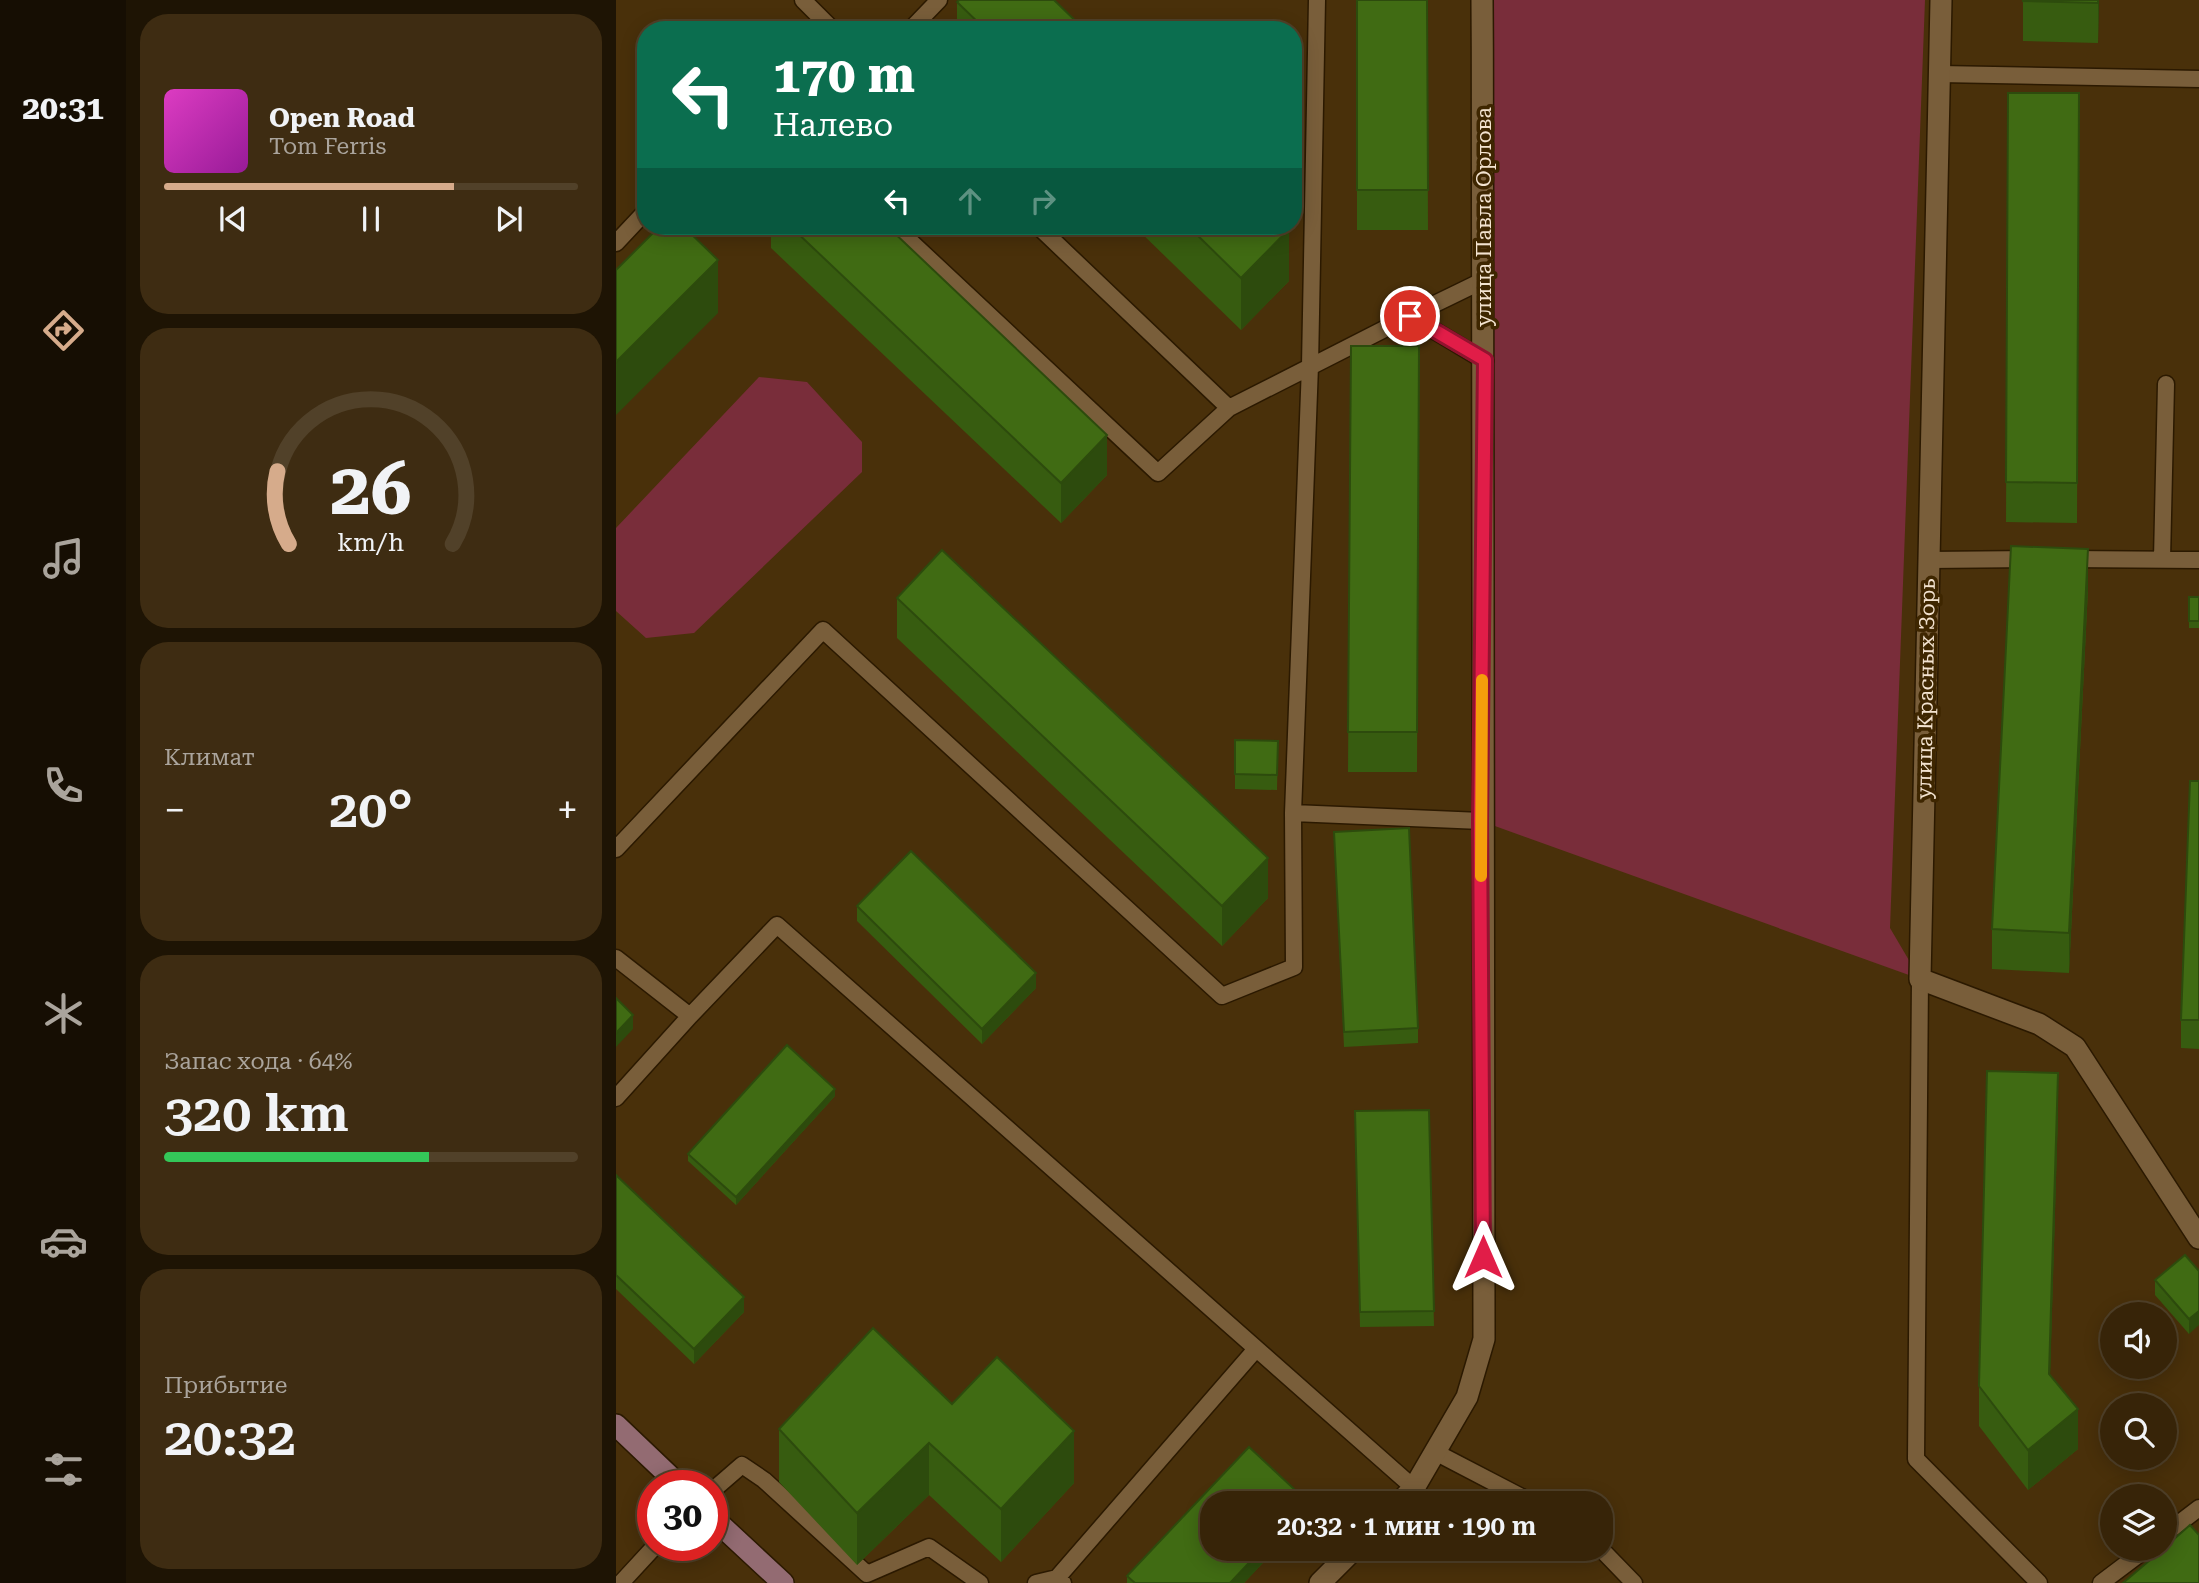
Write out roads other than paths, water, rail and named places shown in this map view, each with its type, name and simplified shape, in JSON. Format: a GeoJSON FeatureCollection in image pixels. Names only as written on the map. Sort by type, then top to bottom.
{"type":"FeatureCollection","features":[{"type":"Feature","properties":{"kind":"main road"},"geometry":{"type":"LineString","coordinates":[[616,1424],[663,1470]]}},
{"type":"Feature","properties":{"kind":"main road"},"geometry":{"type":"LineString","coordinates":[[728,1532],[783,1583]]}},
{"type":"Feature","properties":{"kind":"street","name":"улица Павла Орлова"},"geometry":{"type":"LineString","coordinates":[[1412,1491],[1466,1397],[1484,1339],[1480,821],[1485,360],[1482,0]]}},
{"type":"Feature","properties":{"kind":"street","name":"улица Красных Зорь"},"geometry":{"type":"LineString","coordinates":[[1920,979],[1941,0]]}},
{"type":"Feature","properties":{"kind":"street"},"geometry":{"type":"LineString","coordinates":[[1920,979],[1958,990],[2039,1024],[2075,1046],[2199,1238]]}},
{"type":"Feature","properties":{"kind":"street"},"geometry":{"type":"LineString","coordinates":[[1320,1583],[1342,1561]]}},
{"type":"Feature","properties":{"kind":"lane"},"geometry":{"type":"LineString","coordinates":[[803,0],[824,21]]}},
{"type":"Feature","properties":{"kind":"lane"},"geometry":{"type":"LineString","coordinates":[[919,21],[939,0]]}},
{"type":"Feature","properties":{"kind":"lane"},"geometry":{"type":"LineString","coordinates":[[616,849],[823,630],[1222,996],[1294,967],[1293,813],[1310,366],[1317,0]]}},
{"type":"Feature","properties":{"kind":"lane"},"geometry":{"type":"LineString","coordinates":[[1940,74],[2199,79]]}},
{"type":"Feature","properties":{"kind":"lane"},"geometry":{"type":"LineString","coordinates":[[616,243],[637,221]]}},
{"type":"Feature","properties":{"kind":"lane"},"geometry":{"type":"LineString","coordinates":[[904,235],[1158,473],[1229,408],[1484,280]]}},
{"type":"Feature","properties":{"kind":"lane"},"geometry":{"type":"LineString","coordinates":[[1047,235],[1229,408]]}},
{"type":"Feature","properties":{"kind":"lane"},"geometry":{"type":"LineString","coordinates":[[1410,316],[1485,360]]}},
{"type":"Feature","properties":{"kind":"lane"},"geometry":{"type":"LineString","coordinates":[[2162,559],[2166,384]]}},
{"type":"Feature","properties":{"kind":"lane"},"geometry":{"type":"LineString","coordinates":[[1929,559],[2199,559]]}},
{"type":"Feature","properties":{"kind":"lane"},"geometry":{"type":"LineString","coordinates":[[1293,813],[1480,821]]}},
{"type":"Feature","properties":{"kind":"lane"},"geometry":{"type":"LineString","coordinates":[[616,1098],[777,925],[1415,1488]]}},
{"type":"Feature","properties":{"kind":"lane"},"geometry":{"type":"LineString","coordinates":[[616,958],[690,1016]]}},
{"type":"Feature","properties":{"kind":"lane"},"geometry":{"type":"LineString","coordinates":[[1920,979],[1916,1459],[2039,1583]]}},
{"type":"Feature","properties":{"kind":"lane"},"geometry":{"type":"LineString","coordinates":[[1036,1583],[1060,1580],[1255,1349]]}},
{"type":"Feature","properties":{"kind":"lane"},"geometry":{"type":"LineString","coordinates":[[1435,1452],[1510,1491]]}},
{"type":"Feature","properties":{"kind":"lane"},"geometry":{"type":"LineString","coordinates":[[728,1478],[743,1465],[764,1480],[867,1574],[929,1547],[980,1583]]}},
{"type":"Feature","properties":{"kind":"lane"},"geometry":{"type":"LineString","coordinates":[[2177,1525],[2199,1508]]}},
{"type":"Feature","properties":{"kind":"lane"},"geometry":{"type":"LineString","coordinates":[[621,1583],[641,1561]]}},
{"type":"Feature","properties":{"kind":"lane"},"geometry":{"type":"LineString","coordinates":[[1613,1561],[1634,1583]]}},
{"type":"Feature","properties":{"kind":"lane"},"geometry":{"type":"LineString","coordinates":[[2101,1583],[2130,1561]]}}]}
